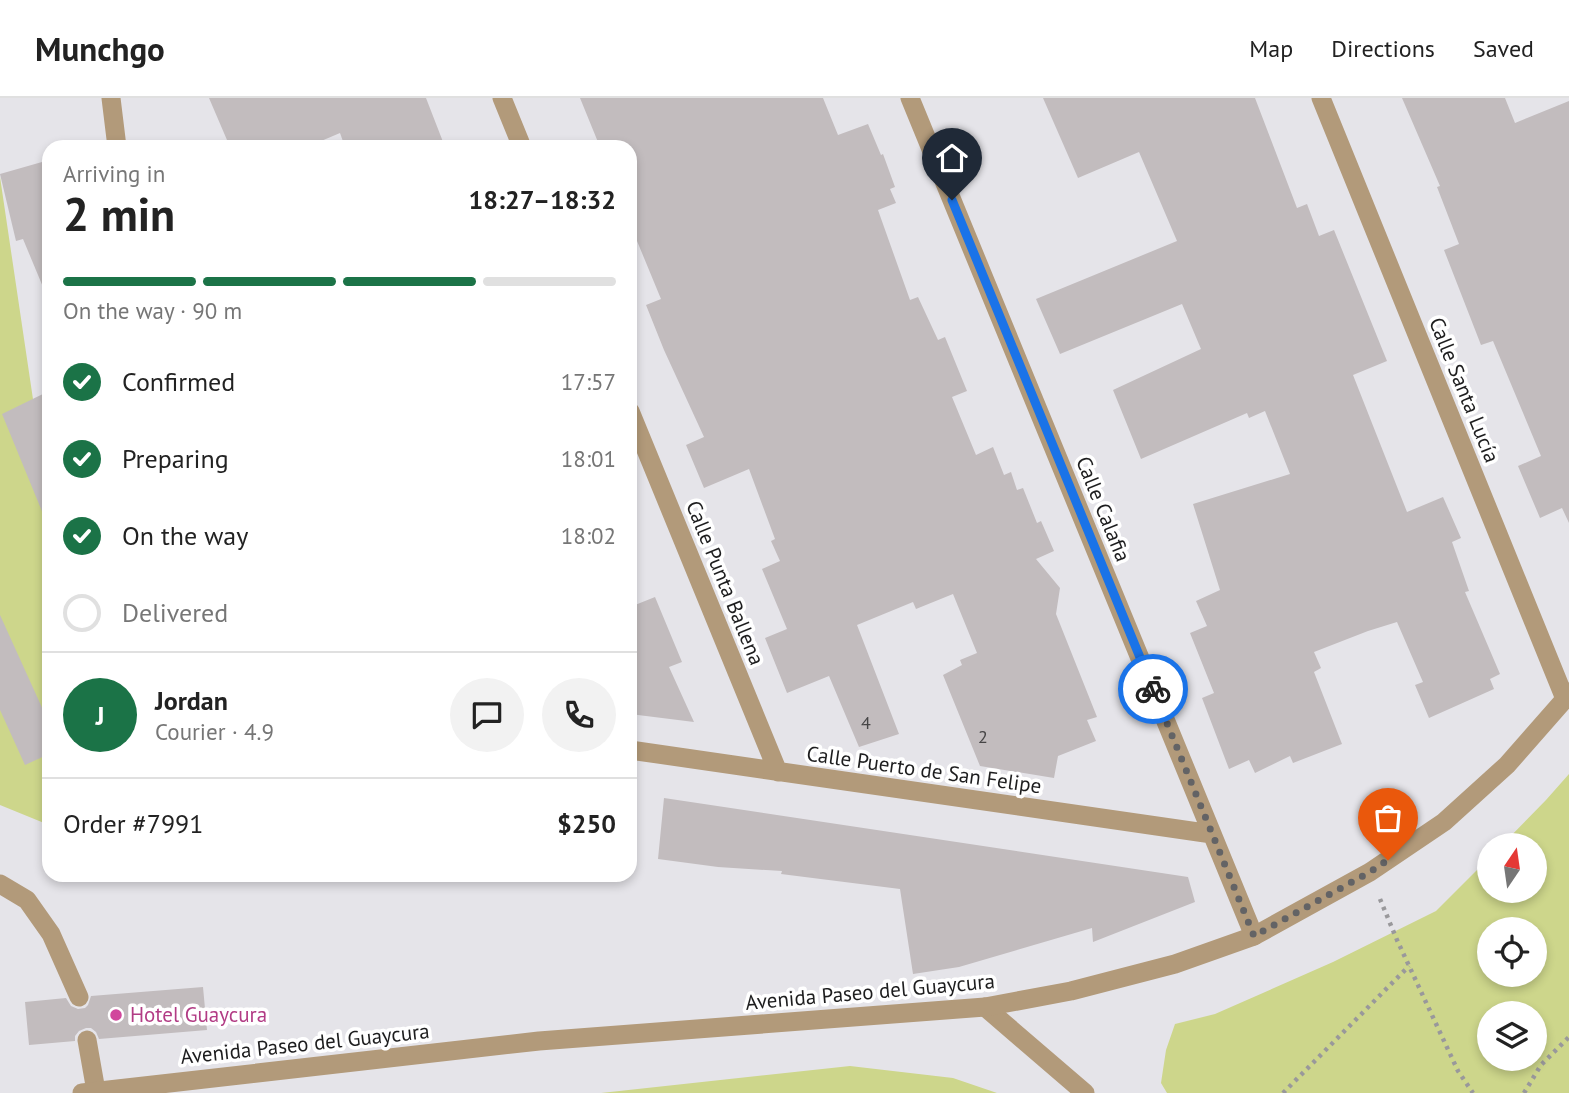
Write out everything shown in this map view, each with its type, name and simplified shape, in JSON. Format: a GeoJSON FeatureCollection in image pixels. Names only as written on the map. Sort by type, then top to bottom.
{"type":"FeatureCollection","features":[{"type":"Feature","properties":{"kind":"street"},"geometry":{"type":"LineString","coordinates":[[111,98],[116,140]]}},
{"type":"Feature","properties":{"kind":"street"},"geometry":{"type":"LineString","coordinates":[[502,98],[519,140]]}},
{"type":"Feature","properties":{"kind":"street","name":"Calle Calafia"},"geometry":{"type":"LineString","coordinates":[[910,98],[1254,936]]}},
{"type":"Feature","properties":{"kind":"street","name":"Calle Santa Lucía"},"geometry":{"type":"LineString","coordinates":[[1321,98],[1567,696]]}},
{"type":"Feature","properties":{"kind":"street","name":"Calle Punta Ballena"},"geometry":{"type":"LineString","coordinates":[[637,428],[778,772]]}},
{"type":"Feature","properties":{"kind":"street","name":"Avenida Paseo del Guaycura"},"geometry":{"type":"LineString","coordinates":[[89,1092],[539,1041],[985,1007],[1071,991],[1162,967],[1254,936],[1370,872],[1444,822],[1507,765],[1567,696]]}},
{"type":"Feature","properties":{"kind":"street","name":"Calle Puerto de San Felipe"},"geometry":{"type":"LineString","coordinates":[[637,751],[1212,835]]}},
{"type":"Feature","properties":{"kind":"street"},"geometry":{"type":"LineString","coordinates":[[0,884],[27,900],[51,934],[79,998]]}},
{"type":"Feature","properties":{"kind":"street"},"geometry":{"type":"LineString","coordinates":[[985,1007],[1085,1093]]}},
{"type":"Feature","properties":{"kind":"street"},"geometry":{"type":"LineString","coordinates":[[87,1040],[89,1092]]}},
{"type":"Feature","properties":{"kind":"path"},"geometry":{"type":"LineString","coordinates":[[1370,872],[1409,966],[1458,1071],[1473,1093]]}},
{"type":"Feature","properties":{"kind":"path"},"geometry":{"type":"LineString","coordinates":[[1283,1093],[1409,966]]}},
{"type":"Feature","properties":{"kind":"path"},"geometry":{"type":"LineString","coordinates":[[1524,1093],[1541,1065],[1569,1037]]}},
{"type":"Feature","properties":{"kind":"green space"},"geometry":{"type":"Polygon","coordinates":[[[0,177],[42,460],[42,822],[0,805],[0,177]]]}},
{"type":"Feature","properties":{"kind":"green space"},"geometry":{"type":"Polygon","coordinates":[[[1569,774],[1569,1093],[1167,1093],[1161,1083],[1166,1050],[1175,1024],[1215,1014],[1333,962],[1436,911],[1477,870],[1477,903],[1547,903],[1547,833],[1514,833],[1569,774]]]}},
{"type":"Feature","properties":{"kind":"green space"},"geometry":{"type":"Polygon","coordinates":[[[850,1066],[953,1078],[997,1093],[601,1093],[850,1066]]]}},
{"type":"Feature","properties":{"kind":"building"},"geometry":{"type":"Polygon","coordinates":[[[209,98],[426,98],[442,140],[342,140],[340,133],[324,140],[227,140],[209,98]]]}},
{"type":"Feature","properties":{"kind":"building"},"geometry":{"type":"Polygon","coordinates":[[[580,98],[823,98],[838,135],[868,124],[895,187],[890,189],[896,203],[878,210],[910,300],[918,297],[938,340],[945,337],[967,391],[952,397],[976,455],[993,447],[1004,475],[1011,472],[1017,490],[1023,488],[1037,523],[1041,521],[1054,551],[1036,559],[1060,588],[1056,614],[1097,717],[1087,720],[1096,741],[1058,756],[1054,778],[980,766],[943,675],[962,665],[960,660],[977,653],[953,594],[916,609],[913,602],[857,625],[899,734],[859,747],[829,676],[787,693],[765,638],[787,629],[762,569],[780,561],[771,541],[775,539],[749,469],[704,488],[686,445],[704,437],[646,305],[661,299],[637,241],[637,140],[597,140],[580,98]]]}},
{"type":"Feature","properties":{"kind":"building"},"geometry":{"type":"Polygon","coordinates":[[[1043,98],[1255,98],[1297,208],[1307,204],[1319,236],[1334,230],[1387,361],[1353,375],[1407,512],[1443,497],[1461,538],[1452,542],[1469,591],[1465,592],[1500,674],[1490,679],[1494,689],[1429,718],[1415,685],[1423,682],[1397,622],[1314,652],[1321,668],[1314,672],[1342,744],[1293,763],[1290,756],[1255,773],[1249,760],[1229,769],[1202,698],[1214,693],[1190,633],[1207,626],[1196,601],[1220,590],[1193,504],[1290,474],[1265,411],[1249,418],[1247,413],[1141,459],[1113,390],[1201,349],[1182,304],[1060,354],[1036,299],[1177,241],[1139,152],[1078,178],[1043,98]]]}},
{"type":"Feature","properties":{"kind":"building"},"geometry":{"type":"Polygon","coordinates":[[[1402,98],[1505,98],[1515,123],[1569,101],[1569,523],[1562,508],[1540,518],[1518,466],[1541,456],[1493,341],[1481,345],[1444,250],[1459,244],[1437,187],[1440,186],[1402,98]]]}},
{"type":"Feature","properties":{"kind":"building"},"geometry":{"type":"Polygon","coordinates":[[[42,162],[42,285],[23,239],[16,241],[0,174],[42,162]]]}},
{"type":"Feature","properties":{"kind":"building"},"geometry":{"type":"Polygon","coordinates":[[[42,394],[42,511],[2,414],[42,394]]]}},
{"type":"Feature","properties":{"kind":"building"},"geometry":{"type":"Polygon","coordinates":[[[655,597],[682,662],[669,667],[694,722],[637,715],[637,604],[655,597]]]}},
{"type":"Feature","properties":{"kind":"building"},"geometry":{"type":"Polygon","coordinates":[[[0,615],[42,708],[42,757],[25,765],[0,710],[0,615]]]}},
{"type":"Feature","properties":{"kind":"building"},"geometry":{"type":"Polygon","coordinates":[[[664,798],[1188,877],[1195,902],[1093,942],[1092,928],[959,967],[913,974],[900,889],[781,874],[782,871],[718,867],[658,859],[664,798]]]}},
{"type":"Feature","properties":{"kind":"building","name":"Hotel Guaycura"},"geometry":{"type":"Polygon","coordinates":[[[203,987],[207,1030],[99,1039],[96,1032],[86,1028],[79,1031],[75,1041],[29,1045],[25,1002],[66,998],[71,1006],[78,1009],[88,1005],[91,996],[203,987]]]}},
{"type":"Feature","properties":{"kind":"way so far"},"geometry":{"type":"LineString","coordinates":[[1153,689],[1254,936],[1388,860]]}},
{"type":"Feature","properties":{"kind":"place","name":"Hotel Guaycura"},"geometry":{"type":"Point","coordinates":[116,1015]}},
{"type":"Feature","properties":{"kind":"route"},"geometry":{"type":"LineString","coordinates":[[952,200],[1153,689]]}}]}
